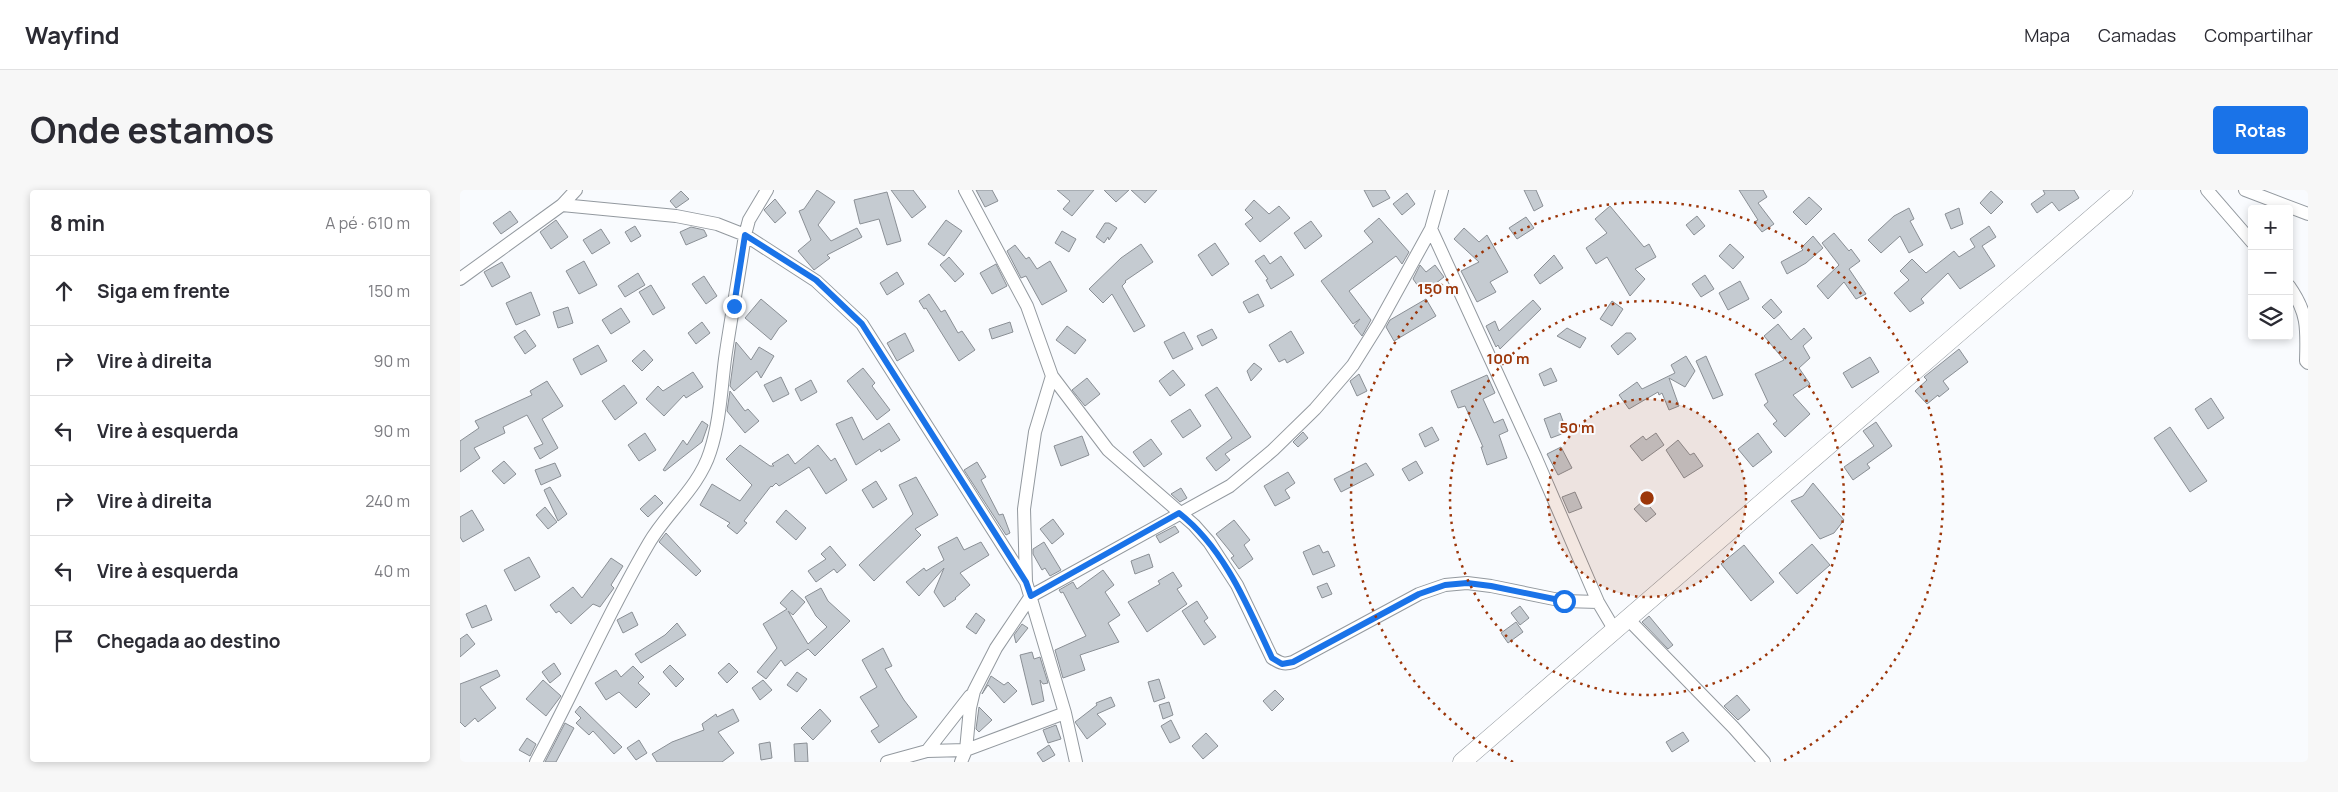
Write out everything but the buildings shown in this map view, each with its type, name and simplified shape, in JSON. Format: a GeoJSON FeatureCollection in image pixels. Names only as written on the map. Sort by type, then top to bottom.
{"type":"FeatureCollection","features":[{"type":"Feature","properties":{"kind":"street"},"geometry":{"type":"LineString","coordinates":[[460,280],[562,205],[576,190]]}},
{"type":"Feature","properties":{"kind":"street"},"geometry":{"type":"LineString","coordinates":[[536,762],[577,685],[610,613],[646,549],[697,479],[709,454],[715,435],[725,357],[745,235],[749,220],[767,190]]}},
{"type":"Feature","properties":{"kind":"street"},"geometry":{"type":"LineString","coordinates":[[964,190],[1026,306],[1052,376],[1108,450],[1194,524],[1209,542],[1237,585],[1272,658],[1282,664],[1293,662],[1419,594],[1445,585],[1467,583],[1564,601],[1598,602]]}},
{"type":"Feature","properties":{"kind":"street"},"geometry":{"type":"LineString","coordinates":[[927,751],[974,691],[996,648],[1031,596],[1230,486],[1273,450],[1316,409],[1353,365],[1378,325],[1431,229],[1442,190]]}},
{"type":"Feature","properties":{"kind":"street"},"geometry":{"type":"LineString","coordinates":[[1462,762],[2124,190]]}},
{"type":"Feature","properties":{"kind":"street"},"geometry":{"type":"LineString","coordinates":[[2207,190],[2248,237]]}},
{"type":"Feature","properties":{"kind":"street"},"geometry":{"type":"LineString","coordinates":[[2245,190],[2308,214]]}},
{"type":"Feature","properties":{"kind":"street"},"geometry":{"type":"LineString","coordinates":[[562,205],[676,216],[717,224],[745,235],[816,280],[862,324],[1026,582],[1065,714],[1076,762]]}},
{"type":"Feature","properties":{"kind":"street"},"geometry":{"type":"LineString","coordinates":[[1431,229],[1527,438],[1598,602],[1614,629]]}},
{"type":"Feature","properties":{"kind":"street"},"geometry":{"type":"LineString","coordinates":[[2293,291],[2302,301],[2306,316],[2306,361],[2308,363]]}},
{"type":"Feature","properties":{"kind":"street"},"geometry":{"type":"LineString","coordinates":[[1026,582],[1024,509],[1035,432],[1052,376]]}},
{"type":"Feature","properties":{"kind":"street"},"geometry":{"type":"LineString","coordinates":[[1627,618],[1734,728],[1764,762]]}},
{"type":"Feature","properties":{"kind":"street"},"geometry":{"type":"LineString","coordinates":[[963,756],[974,691]]}},
{"type":"Feature","properties":{"kind":"street"},"geometry":{"type":"LineString","coordinates":[[887,762],[927,751],[963,756],[1065,714]]}},
{"type":"Feature","properties":{"kind":"route"},"geometry":{"type":"LineString","coordinates":[[734,306],[745,235],[816,280],[862,324],[920,415],[960,483],[1026,582],[1031,596],[1179,513],[1194,524],[1209,542],[1237,585],[1272,658],[1282,664],[1293,662],[1419,594],[1445,585],[1467,583],[1491,586],[1564,601]]}}]}
